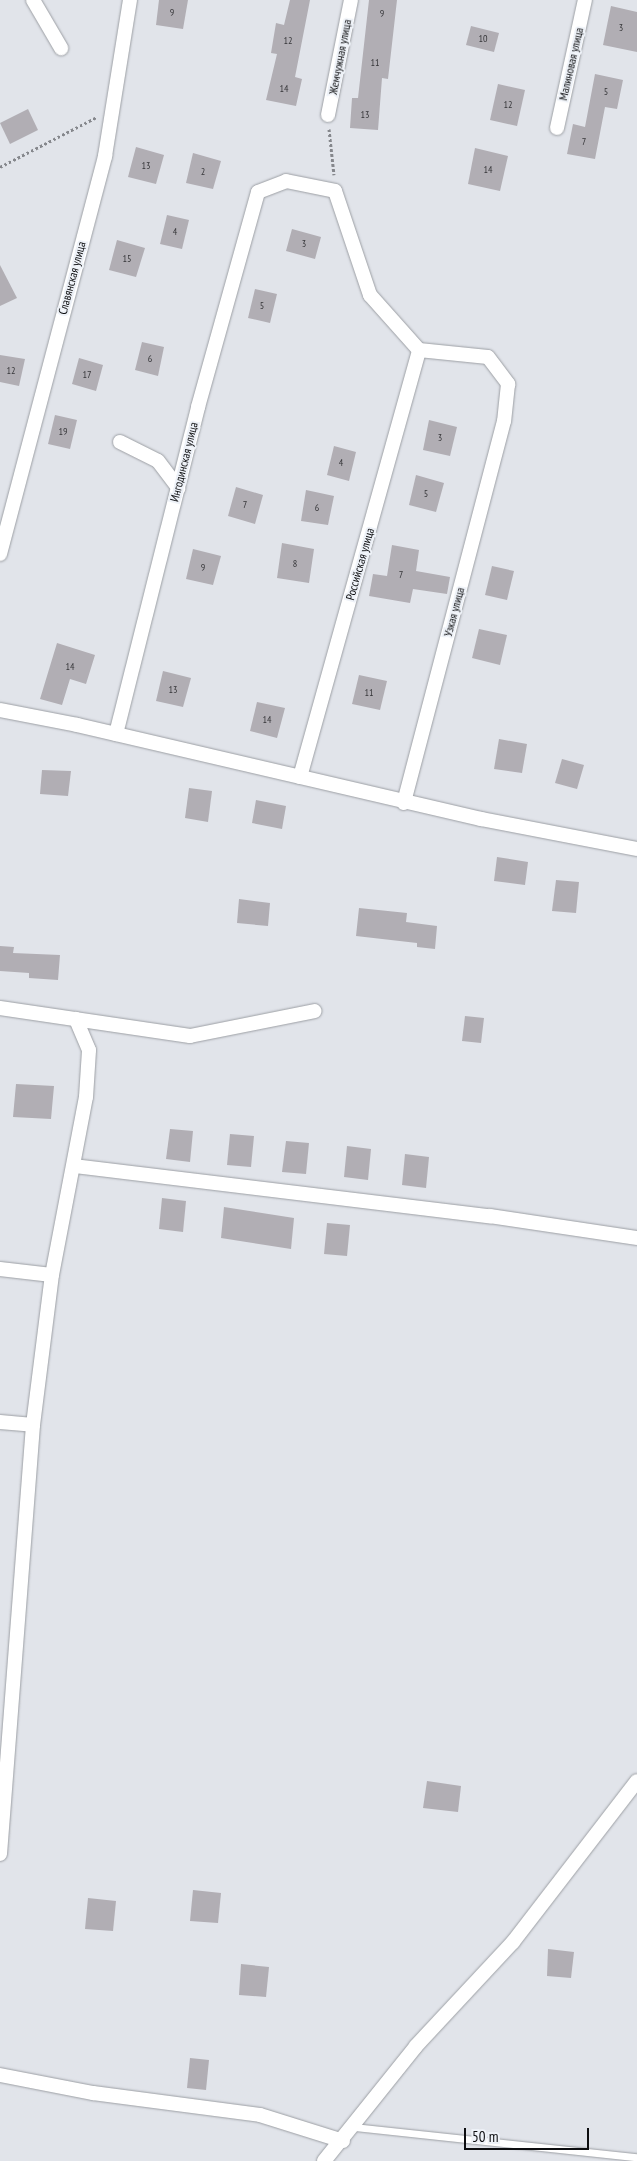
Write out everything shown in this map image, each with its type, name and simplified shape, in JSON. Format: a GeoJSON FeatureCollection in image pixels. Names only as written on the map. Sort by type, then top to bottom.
{"type":"FeatureCollection","features":[{"type":"Feature","properties":{"kind":"street"},"geometry":{"type":"LineString","coordinates":[[33,0],[61,48]]}},
{"type":"Feature","properties":{"kind":"street","name":"Славянская улица"},"geometry":{"type":"LineString","coordinates":[[0,554],[105,156],[130,0]]}},
{"type":"Feature","properties":{"kind":"street","name":"Жемчужная улица"},"geometry":{"type":"LineString","coordinates":[[328,115],[351,0]]}},
{"type":"Feature","properties":{"kind":"street","name":"Малиновая улица"},"geometry":{"type":"LineString","coordinates":[[557,128],[585,0]]}},
{"type":"Feature","properties":{"kind":"street","name":"Ингодинская улица"},"geometry":{"type":"LineString","coordinates":[[116,734],[178,488],[258,192],[286,181],[335,191]]}},
{"type":"Feature","properties":{"kind":"street"},"geometry":{"type":"LineString","coordinates":[[335,191],[370,295],[419,350]]}},
{"type":"Feature","properties":{"kind":"street","name":"Узкая улица"},"geometry":{"type":"LineString","coordinates":[[404,802],[504,421],[508,384],[488,357],[419,350]]}},
{"type":"Feature","properties":{"kind":"street","name":"Российская улица"},"geometry":{"type":"LineString","coordinates":[[300,777],[419,350]]}},
{"type":"Feature","properties":{"kind":"street"},"geometry":{"type":"LineString","coordinates":[[120,442],[158,461],[178,488]]}},
{"type":"Feature","properties":{"kind":"street"},"geometry":{"type":"LineString","coordinates":[[0,710],[116,734],[404,802],[637,849]]}},
{"type":"Feature","properties":{"kind":"street"},"geometry":{"type":"LineString","coordinates":[[0,1008],[55,1014],[76,1019],[190,1036],[315,1011]]}},
{"type":"Feature","properties":{"kind":"street"},"geometry":{"type":"LineString","coordinates":[[0,1847],[33,1424],[52,1275],[86,1098],[89,1050],[76,1019]]}},
{"type":"Feature","properties":{"kind":"street"},"geometry":{"type":"LineString","coordinates":[[74,1166],[490,1216],[637,1238]]}},
{"type":"Feature","properties":{"kind":"street"},"geometry":{"type":"LineString","coordinates":[[0,1269],[52,1275]]}},
{"type":"Feature","properties":{"kind":"street"},"geometry":{"type":"LineString","coordinates":[[0,1422],[33,1424]]}},
{"type":"Feature","properties":{"kind":"street"},"geometry":{"type":"LineString","coordinates":[[324,2161],[343,2141],[416,2046],[513,1942],[637,1781]]}},
{"type":"Feature","properties":{"kind":"street"},"geometry":{"type":"LineString","coordinates":[[0,2075],[93,2093],[260,2115],[343,2141]]}},
{"type":"Feature","properties":{"kind":"lane"},"geometry":{"type":"LineString","coordinates":[[354,2127],[637,2157]]}},
{"type":"Feature","properties":{"kind":"path"},"geometry":{"type":"LineString","coordinates":[[0,167],[113,109]]}},
{"type":"Feature","properties":{"kind":"path"},"geometry":{"type":"LineString","coordinates":[[328,115],[335,191]]}},
{"type":"Feature","properties":{"kind":"building"},"geometry":{"type":"Polygon","coordinates":[[[159,0],[188,0],[183,29],[156,25],[159,0]]]}},
{"type":"Feature","properties":{"kind":"building"},"geometry":{"type":"Polygon","coordinates":[[[290,0],[310,0],[295,77],[302,79],[296,106],[266,100],[277,54],[271,53],[276,23],[284,25],[290,0]]]}},
{"type":"Feature","properties":{"kind":"building"},"geometry":{"type":"Polygon","coordinates":[[[369,0],[397,0],[388,79],[382,78],[378,130],[350,128],[352,98],[358,98],[369,0]]]}},
{"type":"Feature","properties":{"kind":"building"},"geometry":{"type":"Polygon","coordinates":[[[611,6],[637,12],[637,52],[603,45],[611,6]]]}},
{"type":"Feature","properties":{"kind":"building"},"geometry":{"type":"Polygon","coordinates":[[[471,26],[499,33],[494,52],[466,45],[471,26]]]}},
{"type":"Feature","properties":{"kind":"building"},"geometry":{"type":"Polygon","coordinates":[[[595,74],[623,80],[617,109],[605,107],[595,159],[567,154],[573,124],[585,127],[595,74]]]}},
{"type":"Feature","properties":{"kind":"building"},"geometry":{"type":"Polygon","coordinates":[[[498,84],[525,90],[517,126],[490,120],[498,84]]]}},
{"type":"Feature","properties":{"kind":"building"},"geometry":{"type":"Polygon","coordinates":[[[28,109],[38,130],[10,144],[0,123],[28,109]]]}},
{"type":"Feature","properties":{"kind":"building"},"geometry":{"type":"Polygon","coordinates":[[[136,147],[164,155],[156,184],[128,177],[136,147]]]}},
{"type":"Feature","properties":{"kind":"building"},"geometry":{"type":"Polygon","coordinates":[[[475,148],[508,156],[500,191],[468,184],[475,148]]]}},
{"type":"Feature","properties":{"kind":"building"},"geometry":{"type":"Polygon","coordinates":[[[193,153],[221,161],[213,189],[186,183],[193,153]]]}},
{"type":"Feature","properties":{"kind":"building"},"geometry":{"type":"Polygon","coordinates":[[[167,215],[189,220],[182,249],[160,244],[167,215]]]}},
{"type":"Feature","properties":{"kind":"building"},"geometry":{"type":"Polygon","coordinates":[[[292,229],[321,237],[315,259],[286,251],[292,229]]]}},
{"type":"Feature","properties":{"kind":"building"},"geometry":{"type":"Polygon","coordinates":[[[117,240],[145,248],[136,277],[109,270],[117,240]]]}},
{"type":"Feature","properties":{"kind":"building"},"geometry":{"type":"Polygon","coordinates":[[[0,265],[17,298],[0,306],[0,265]]]}},
{"type":"Feature","properties":{"kind":"building"},"geometry":{"type":"Polygon","coordinates":[[[255,289],[277,294],[270,323],[248,318],[255,289]]]}},
{"type":"Feature","properties":{"kind":"building"},"geometry":{"type":"Polygon","coordinates":[[[142,342],[164,347],[158,376],[135,370],[142,342]]]}},
{"type":"Feature","properties":{"kind":"building"},"geometry":{"type":"Polygon","coordinates":[[[0,355],[25,359],[19,386],[0,382],[0,355]]]}},
{"type":"Feature","properties":{"kind":"building"},"geometry":{"type":"Polygon","coordinates":[[[79,358],[103,365],[96,391],[72,384],[79,358]]]}},
{"type":"Feature","properties":{"kind":"building"},"geometry":{"type":"Polygon","coordinates":[[[55,415],[77,420],[70,449],[48,444],[55,415]]]}},
{"type":"Feature","properties":{"kind":"building"},"geometry":{"type":"Polygon","coordinates":[[[429,420],[457,427],[450,456],[423,450],[429,420]]]}},
{"type":"Feature","properties":{"kind":"building"},"geometry":{"type":"Polygon","coordinates":[[[334,446],[356,452],[349,481],[327,475],[334,446]]]}},
{"type":"Feature","properties":{"kind":"building"},"geometry":{"type":"Polygon","coordinates":[[[416,475],[444,483],[436,512],[409,505],[416,475]]]}},
{"type":"Feature","properties":{"kind":"building"},"geometry":{"type":"Polygon","coordinates":[[[236,487],[263,495],[255,524],[228,516],[236,487]]]}},
{"type":"Feature","properties":{"kind":"building"},"geometry":{"type":"Polygon","coordinates":[[[306,490],[334,496],[328,525],[301,521],[306,490]]]}},
{"type":"Feature","properties":{"kind":"building"},"geometry":{"type":"Polygon","coordinates":[[[282,543],[314,549],[309,583],[277,578],[282,543]]]}},
{"type":"Feature","properties":{"kind":"building"},"geometry":{"type":"Polygon","coordinates":[[[392,545],[419,550],[416,571],[450,577],[447,594],[413,589],[410,603],[369,596],[373,574],[387,576],[392,545]]]}},
{"type":"Feature","properties":{"kind":"building"},"geometry":{"type":"Polygon","coordinates":[[[193,549],[221,556],[213,585],[186,579],[193,549]]]}},
{"type":"Feature","properties":{"kind":"building"},"geometry":{"type":"Polygon","coordinates":[[[492,566],[514,571],[507,600],[485,595],[492,566]]]}},
{"type":"Feature","properties":{"kind":"building"},"geometry":{"type":"Polygon","coordinates":[[[479,629],[507,635],[500,665],[472,658],[479,629]]]}},
{"type":"Feature","properties":{"kind":"building"},"geometry":{"type":"Polygon","coordinates":[[[57,643],[95,655],[86,684],[70,679],[62,705],[40,699],[57,643]]]}},
{"type":"Feature","properties":{"kind":"building"},"geometry":{"type":"Polygon","coordinates":[[[163,671],[191,678],[183,707],[156,701],[163,671]]]}},
{"type":"Feature","properties":{"kind":"building"},"geometry":{"type":"Polygon","coordinates":[[[359,675],[387,681],[380,710],[352,704],[359,675]]]}},
{"type":"Feature","properties":{"kind":"building"},"geometry":{"type":"Polygon","coordinates":[[[257,702],[285,708],[277,738],[250,731],[257,702]]]}},
{"type":"Feature","properties":{"kind":"building"},"geometry":{"type":"Polygon","coordinates":[[[499,739],[527,744],[522,773],[494,769],[499,739]]]}},
{"type":"Feature","properties":{"kind":"building"},"geometry":{"type":"Polygon","coordinates":[[[562,759],[584,765],[577,789],[555,783],[562,759]]]}},
{"type":"Feature","properties":{"kind":"building"},"geometry":{"type":"Polygon","coordinates":[[[42,770],[71,771],[68,796],[40,794],[42,770]]]}},
{"type":"Feature","properties":{"kind":"building"},"geometry":{"type":"Polygon","coordinates":[[[189,788],[212,791],[208,822],[185,818],[189,788]]]}},
{"type":"Feature","properties":{"kind":"building"},"geometry":{"type":"Polygon","coordinates":[[[256,800],[286,806],[282,829],[252,823],[256,800]]]}},
{"type":"Feature","properties":{"kind":"building"},"geometry":{"type":"Polygon","coordinates":[[[497,857],[528,862],[525,885],[494,881],[497,857]]]}},
{"type":"Feature","properties":{"kind":"building"},"geometry":{"type":"Polygon","coordinates":[[[556,880],[579,882],[576,913],[552,911],[556,880]]]}},
{"type":"Feature","properties":{"kind":"building"},"geometry":{"type":"Polygon","coordinates":[[[239,899],[270,903],[268,926],[237,923],[239,899]]]}},
{"type":"Feature","properties":{"kind":"building"},"geometry":{"type":"Polygon","coordinates":[[[359,908],[407,913],[406,922],[437,926],[435,949],[417,947],[417,943],[356,936],[359,908]]]}},
{"type":"Feature","properties":{"kind":"building"},"geometry":{"type":"Polygon","coordinates":[[[0,946],[14,947],[13,953],[60,955],[58,980],[29,978],[29,973],[0,971],[0,946]]]}},
{"type":"Feature","properties":{"kind":"building"},"geometry":{"type":"Polygon","coordinates":[[[465,1016],[484,1018],[481,1043],[462,1041],[465,1016]]]}},
{"type":"Feature","properties":{"kind":"building"},"geometry":{"type":"Polygon","coordinates":[[[16,1084],[54,1086],[51,1119],[13,1117],[16,1084]]]}},
{"type":"Feature","properties":{"kind":"building"},"geometry":{"type":"Polygon","coordinates":[[[170,1129],[193,1131],[190,1162],[166,1159],[170,1129]]]}},
{"type":"Feature","properties":{"kind":"building"},"geometry":{"type":"Polygon","coordinates":[[[230,1134],[254,1136],[251,1167],[227,1165],[230,1134]]]}},
{"type":"Feature","properties":{"kind":"building"},"geometry":{"type":"Polygon","coordinates":[[[286,1141],[309,1143],[306,1174],[282,1172],[286,1141]]]}},
{"type":"Feature","properties":{"kind":"building"},"geometry":{"type":"Polygon","coordinates":[[[347,1146],[371,1149],[368,1180],[344,1177],[347,1146]]]}},
{"type":"Feature","properties":{"kind":"building"},"geometry":{"type":"Polygon","coordinates":[[[405,1154],[429,1157],[426,1188],[402,1185],[405,1154]]]}},
{"type":"Feature","properties":{"kind":"building"},"geometry":{"type":"Polygon","coordinates":[[[162,1198],[186,1201],[183,1232],[159,1229],[162,1198]]]}},
{"type":"Feature","properties":{"kind":"building"},"geometry":{"type":"Polygon","coordinates":[[[224,1207],[294,1218],[291,1249],[221,1238],[224,1207]]]}},
{"type":"Feature","properties":{"kind":"building"},"geometry":{"type":"Polygon","coordinates":[[[327,1223],[350,1225],[347,1256],[324,1254],[327,1223]]]}},
{"type":"Feature","properties":{"kind":"building"},"geometry":{"type":"Polygon","coordinates":[[[427,1781],[461,1786],[458,1812],[423,1808],[427,1781]]]}},
{"type":"Feature","properties":{"kind":"building"},"geometry":{"type":"Polygon","coordinates":[[[193,1890],[221,1893],[218,1923],[190,1921],[193,1890]]]}},
{"type":"Feature","properties":{"kind":"building"},"geometry":{"type":"Polygon","coordinates":[[[88,1898],[116,1901],[113,1931],[85,1929],[88,1898]]]}},
{"type":"Feature","properties":{"kind":"building"},"geometry":{"type":"Polygon","coordinates":[[[548,1949],[574,1952],[571,1978],[547,1976],[548,1949]]]}},
{"type":"Feature","properties":{"kind":"building"},"geometry":{"type":"Polygon","coordinates":[[[241,1964],[269,1967],[266,1997],[239,1995],[241,1964]]]}},
{"type":"Feature","properties":{"kind":"building"},"geometry":{"type":"Polygon","coordinates":[[[190,2058],[209,2060],[206,2090],[187,2088],[190,2058]]]}}]}
